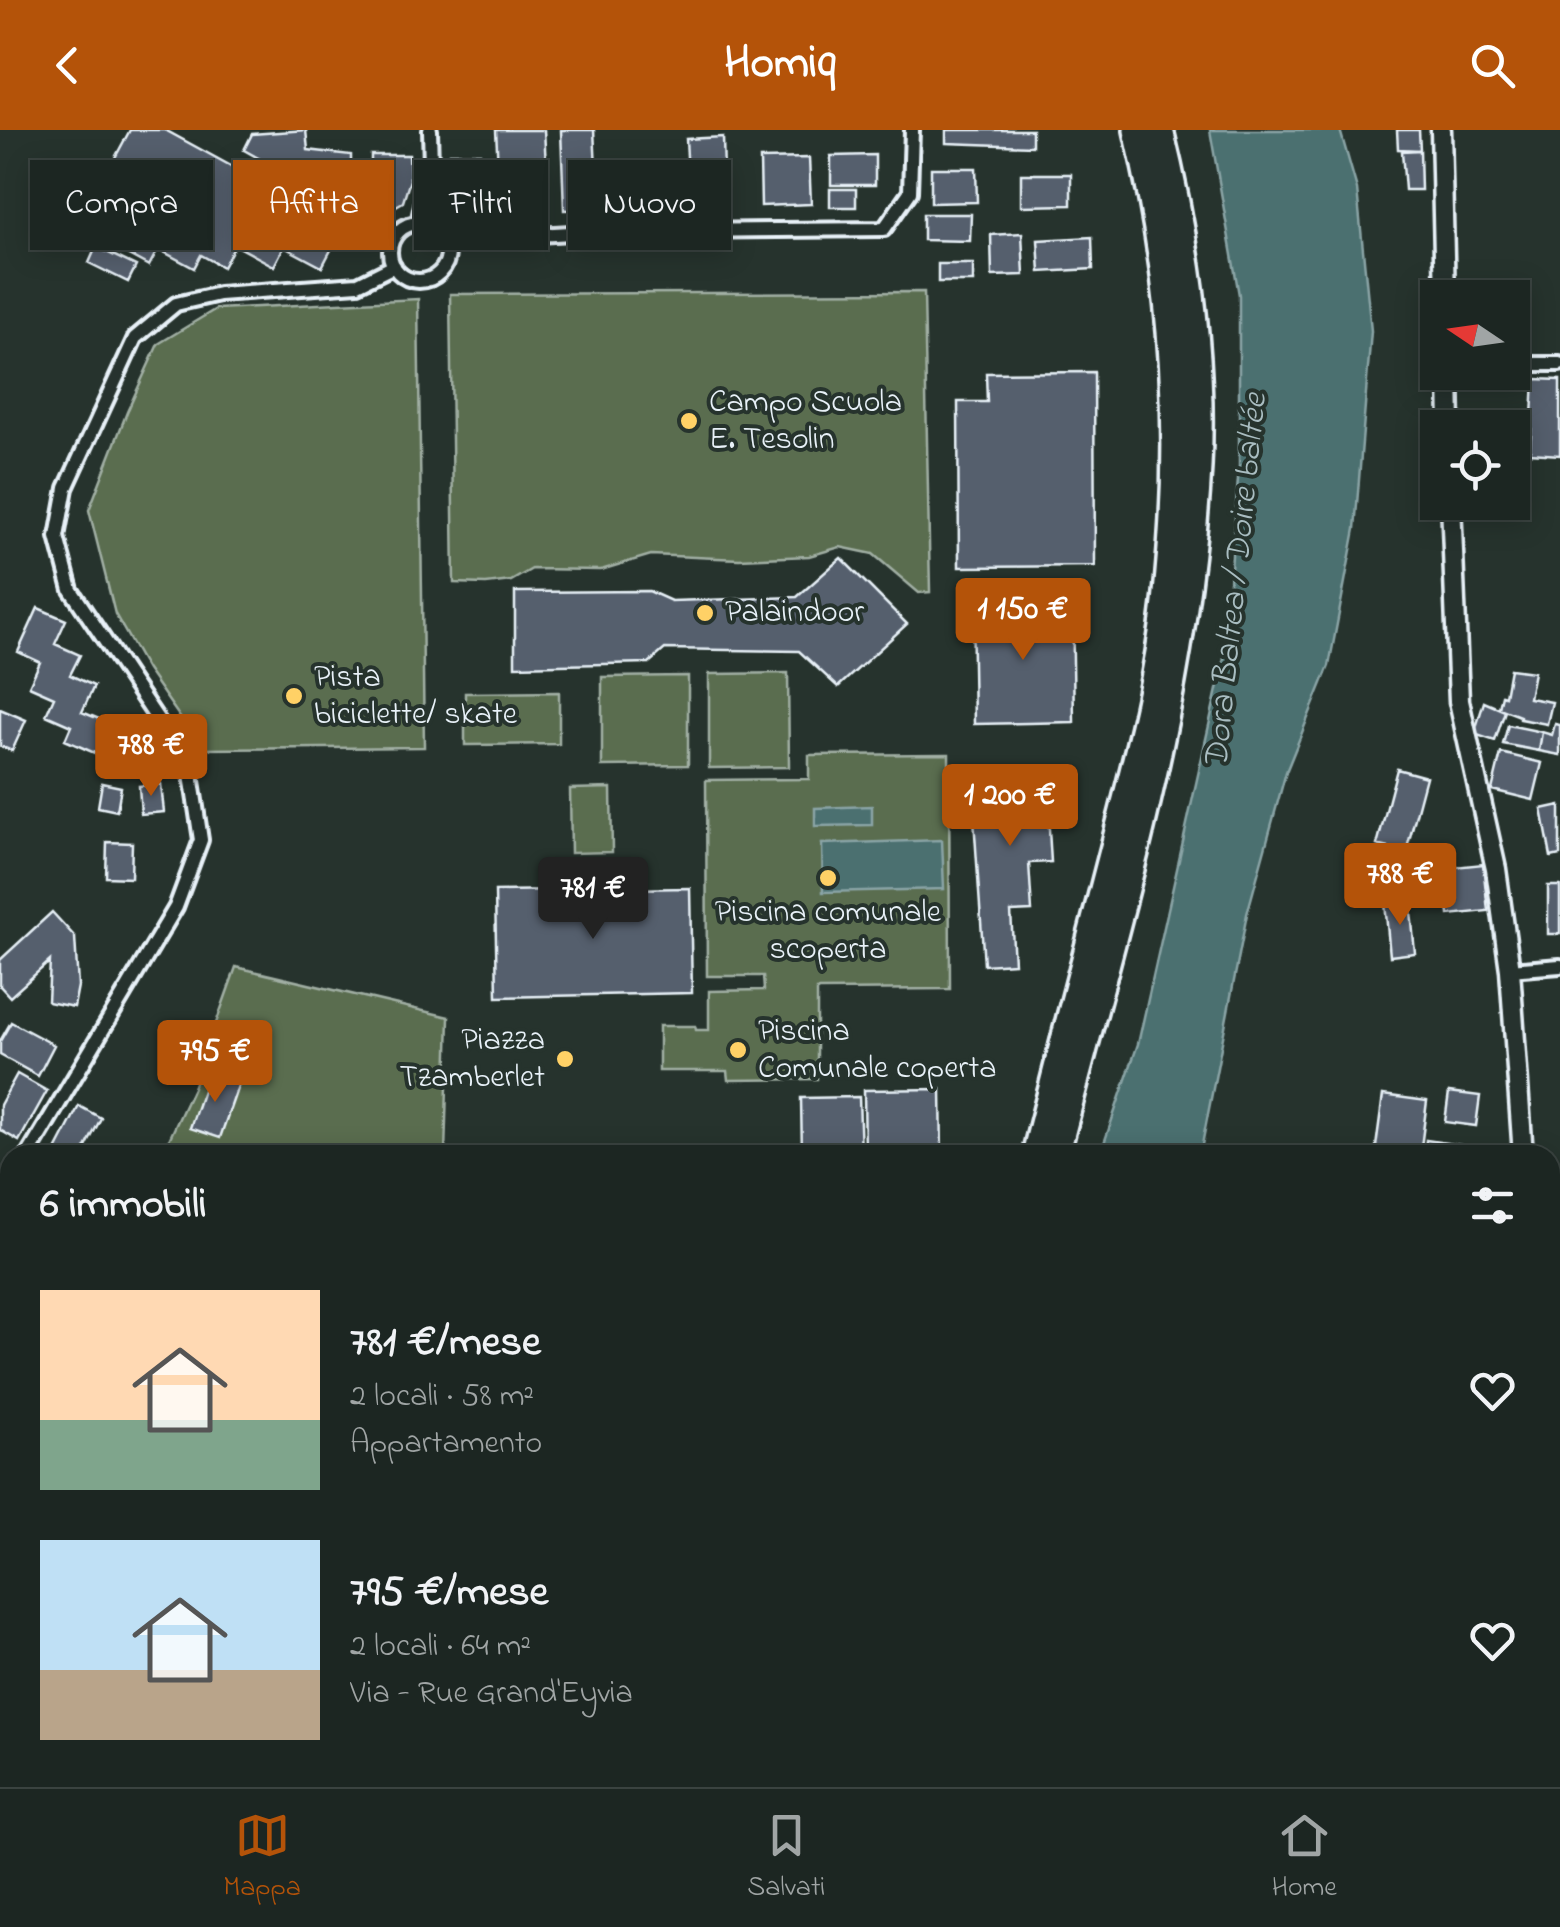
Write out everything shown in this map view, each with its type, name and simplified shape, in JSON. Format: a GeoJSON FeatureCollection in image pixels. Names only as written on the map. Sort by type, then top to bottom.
{"type":"FeatureCollection","features":[{"type":"Feature","properties":{"kind":"highway"},"geometry":{"type":"LineString","coordinates":[[1037,1145],[1136,758],[1166,606],[1176,466],[1176,387],[1152,194],[1137,130]]}},
{"type":"Feature","properties":{"kind":"highway"},"geometry":{"type":"LineString","coordinates":[[1059,1145],[1158,763],[1186,611],[1198,465],[1196,370],[1190,275],[1160,130]]}},
{"type":"Feature","properties":{"kind":"main road"},"geometry":{"type":"LineString","coordinates":[[1441,130],[1445,280]]}},
{"type":"Feature","properties":{"kind":"main road"},"geometry":{"type":"LineString","coordinates":[[1452,520],[1461,716],[1496,869],[1510,970],[1522,1145]]}},
{"type":"Feature","properties":{"kind":"street"},"geometry":{"type":"LineString","coordinates":[[430,130],[432,160]]}},
{"type":"Feature","properties":{"kind":"street"},"geometry":{"type":"LineString","coordinates":[[548,234],[884,229],[910,192],[912,130]]}},
{"type":"Feature","properties":{"kind":"street"},"geometry":{"type":"LineString","coordinates":[[414,224],[401,229],[396,236],[390,251],[394,266],[413,280],[429,279],[446,264],[448,250]]}},
{"type":"Feature","properties":{"kind":"street"},"geometry":{"type":"LineString","coordinates":[[34,1145],[176,907],[202,840],[190,768],[70,590],[57,538],[66,488],[134,338],[176,304],[219,294],[358,284],[394,266]]}},
{"type":"Feature","properties":{"kind":"street"},"geometry":{"type":"LineString","coordinates":[[1530,364],[1560,364]]}},
{"type":"Feature","properties":{"kind":"street"},"geometry":{"type":"LineString","coordinates":[[1510,970],[1560,966]]}},
{"type":"Feature","properties":{"kind":"green space","name":"Campo Scuola E. Tesolin"},"geometry":{"type":"Polygon","coordinates":[[[924,292],[930,592],[919,593],[873,554],[840,547],[809,556],[739,559],[651,555],[601,570],[532,569],[511,581],[454,583],[450,294],[924,292]]]}},
{"type":"Feature","properties":{"kind":"green space"},"geometry":{"type":"Polygon","coordinates":[[[418,299],[424,747],[202,749],[147,670],[115,614],[89,510],[158,344],[216,309],[418,299]]]}},
{"type":"Feature","properties":{"kind":"green space"},"geometry":{"type":"Polygon","coordinates":[[[788,673],[789,767],[709,768],[709,674],[788,673]]]}},
{"type":"Feature","properties":{"kind":"green space"},"geometry":{"type":"Polygon","coordinates":[[[688,676],[688,765],[602,766],[602,677],[688,676]]]}},
{"type":"Feature","properties":{"kind":"green space"},"geometry":{"type":"Polygon","coordinates":[[[559,692],[559,744],[465,745],[465,693],[559,692]]]}},
{"type":"Feature","properties":{"kind":"green space","name":"Piscina comunale scoperta"},"geometry":{"type":"Polygon","coordinates":[[[949,754],[950,989],[817,990],[817,1079],[728,1080],[727,1071],[659,1071],[659,1026],[709,1030],[709,991],[764,990],[763,976],[707,976],[706,780],[809,779],[809,755],[949,754]]]}},
{"type":"Feature","properties":{"kind":"green space"},"geometry":{"type":"Polygon","coordinates":[[[611,788],[612,852],[571,853],[570,789],[611,788]]]}},
{"type":"Feature","properties":{"kind":"green space"},"geometry":{"type":"Polygon","coordinates":[[[236,967],[449,1017],[445,1145],[167,1145],[193,1088],[236,967]]]}},
{"type":"Feature","properties":{"kind":"water","name":"Dora Baltea / Doire baltée"},"geometry":{"type":"Polygon","coordinates":[[[1210,130],[1340,130],[1357,189],[1371,331],[1355,529],[1329,666],[1286,772],[1247,914],[1202,1145],[1103,1145],[1138,1044],[1224,658],[1239,466],[1239,295],[1210,130]]]}},
{"type":"Feature","properties":{"kind":"water"},"geometry":{"type":"Polygon","coordinates":[[[872,806],[872,825],[815,826],[815,808],[872,806]]]}},
{"type":"Feature","properties":{"kind":"water"},"geometry":{"type":"Polygon","coordinates":[[[942,840],[944,889],[823,892],[822,844],[942,840]]]}},
{"type":"Feature","properties":{"kind":"building"},"geometry":{"type":"Polygon","coordinates":[[[130,130],[165,130],[233,167],[233,249],[223,267],[201,255],[194,268],[160,250],[213,250],[213,160],[114,160],[130,130]]]}},
{"type":"Feature","properties":{"kind":"building"},"geometry":{"type":"Polygon","coordinates":[[[306,130],[308,150],[351,155],[351,160],[262,160],[244,150],[252,134],[306,130]]]}},
{"type":"Feature","properties":{"kind":"building"},"geometry":{"type":"Polygon","coordinates":[[[496,130],[544,130],[546,160],[498,160],[496,130]]]}},
{"type":"Feature","properties":{"kind":"building"},"geometry":{"type":"Polygon","coordinates":[[[561,130],[594,130],[596,160],[568,160],[568,210],[564,210],[561,130]]]}},
{"type":"Feature","properties":{"kind":"building"},"geometry":{"type":"Polygon","coordinates":[[[946,130],[1032,130],[1032,146],[946,143],[946,130]]]}},
{"type":"Feature","properties":{"kind":"building"},"geometry":{"type":"Polygon","coordinates":[[[1397,130],[1419,130],[1420,150],[1398,149],[1397,130]]]}},
{"type":"Feature","properties":{"kind":"building"},"geometry":{"type":"Polygon","coordinates":[[[723,137],[724,160],[687,160],[686,139],[723,137]]]}},
{"type":"Feature","properties":{"kind":"building"},"geometry":{"type":"Polygon","coordinates":[[[1420,150],[1421,190],[1405,190],[1402,151],[1420,150]]]}},
{"type":"Feature","properties":{"kind":"building"},"geometry":{"type":"Polygon","coordinates":[[[450,153],[480,153],[480,160],[450,160],[450,153]]]}},
{"type":"Feature","properties":{"kind":"building"},"geometry":{"type":"Polygon","coordinates":[[[371,155],[409,155],[410,180],[403,202],[394,207],[394,160],[371,160],[371,155]]]}},
{"type":"Feature","properties":{"kind":"building"},"geometry":{"type":"Polygon","coordinates":[[[875,155],[875,185],[831,185],[831,156],[875,155]]]}},
{"type":"Feature","properties":{"kind":"building"},"geometry":{"type":"Polygon","coordinates":[[[809,158],[811,204],[761,206],[760,159],[809,158]]]}},
{"type":"Feature","properties":{"kind":"building"},"geometry":{"type":"Polygon","coordinates":[[[931,168],[976,168],[977,202],[931,203],[931,168]]]}},
{"type":"Feature","properties":{"kind":"building"},"geometry":{"type":"Polygon","coordinates":[[[1021,174],[1071,174],[1071,205],[1021,206],[1021,174]]]}},
{"type":"Feature","properties":{"kind":"building"},"geometry":{"type":"Polygon","coordinates":[[[830,189],[856,189],[856,207],[830,207],[830,189]]]}},
{"type":"Feature","properties":{"kind":"building"},"geometry":{"type":"Polygon","coordinates":[[[923,214],[971,214],[970,241],[923,240],[923,214]]]}},
{"type":"Feature","properties":{"kind":"building"},"geometry":{"type":"Polygon","coordinates":[[[1022,233],[1024,275],[992,276],[991,235],[1022,233]]]}},
{"type":"Feature","properties":{"kind":"building"},"geometry":{"type":"Polygon","coordinates":[[[1092,237],[1093,269],[1040,272],[1038,240],[1092,237]]]}},
{"type":"Feature","properties":{"kind":"building"},"geometry":{"type":"Polygon","coordinates":[[[95,250],[102,250],[136,266],[128,282],[89,263],[95,250]]]}},
{"type":"Feature","properties":{"kind":"building"},"geometry":{"type":"Polygon","coordinates":[[[120,250],[157,250],[149,266],[120,250]]]}},
{"type":"Feature","properties":{"kind":"building"},"geometry":{"type":"Polygon","coordinates":[[[244,250],[282,250],[274,266],[244,250]]]}},
{"type":"Feature","properties":{"kind":"building"},"geometry":{"type":"Polygon","coordinates":[[[290,250],[331,250],[322,267],[290,250]]]}},
{"type":"Feature","properties":{"kind":"building"},"geometry":{"type":"Polygon","coordinates":[[[938,264],[973,264],[973,282],[938,282],[938,264]]]}},
{"type":"Feature","properties":{"kind":"building"},"geometry":{"type":"Polygon","coordinates":[[[1094,372],[1095,566],[959,567],[958,402],[987,402],[986,373],[1094,372]]]}},
{"type":"Feature","properties":{"kind":"building"},"geometry":{"type":"Polygon","coordinates":[[[1534,379],[1560,380],[1560,455],[1530,453],[1534,379]]]}},
{"type":"Feature","properties":{"kind":"building","name":"Palaindoor"},"geometry":{"type":"Polygon","coordinates":[[[841,558],[907,624],[838,687],[799,651],[665,649],[649,663],[515,666],[515,592],[649,591],[671,601],[797,597],[841,558]]]}},
{"type":"Feature","properties":{"kind":"building"},"geometry":{"type":"Polygon","coordinates":[[[1072,601],[1074,722],[974,724],[972,603],[1072,601]]]}},
{"type":"Feature","properties":{"kind":"building"},"geometry":{"type":"Polygon","coordinates":[[[38,608],[66,620],[55,644],[80,655],[70,675],[94,686],[82,712],[126,730],[113,761],[65,740],[71,726],[46,715],[54,697],[29,686],[40,662],[18,652],[38,608]]]}},
{"type":"Feature","properties":{"kind":"building"},"geometry":{"type":"Polygon","coordinates":[[[1510,669],[1534,672],[1529,698],[1552,702],[1547,724],[1520,719],[1499,708],[1510,669]]]}},
{"type":"Feature","properties":{"kind":"building"},"geometry":{"type":"Polygon","coordinates":[[[1484,702],[1505,711],[1495,741],[1474,734],[1484,702]]]}},
{"type":"Feature","properties":{"kind":"building"},"geometry":{"type":"Polygon","coordinates":[[[0,709],[26,720],[12,751],[0,746],[0,709]]]}},
{"type":"Feature","properties":{"kind":"building"},"geometry":{"type":"Polygon","coordinates":[[[1555,724],[1560,725],[1560,755],[1539,751],[1542,732],[1552,735],[1555,724]]]}},
{"type":"Feature","properties":{"kind":"building"},"geometry":{"type":"Polygon","coordinates":[[[1508,725],[1542,732],[1539,751],[1503,744],[1508,725]]]}},
{"type":"Feature","properties":{"kind":"building"},"geometry":{"type":"Polygon","coordinates":[[[1501,753],[1542,763],[1533,800],[1492,790],[1501,753]]]}},
{"type":"Feature","properties":{"kind":"building"},"geometry":{"type":"Polygon","coordinates":[[[1057,769],[1060,812],[1048,813],[1051,862],[1029,863],[1032,911],[1011,912],[1014,963],[984,965],[971,775],[1057,769]]]}},
{"type":"Feature","properties":{"kind":"building"},"geometry":{"type":"Polygon","coordinates":[[[1397,769],[1426,777],[1406,852],[1377,845],[1397,769]]]}},
{"type":"Feature","properties":{"kind":"building"},"geometry":{"type":"Polygon","coordinates":[[[102,783],[121,787],[117,811],[98,807],[102,783]]]}},
{"type":"Feature","properties":{"kind":"building"},"geometry":{"type":"Polygon","coordinates":[[[161,784],[164,812],[141,814],[139,786],[161,784]]]}},
{"type":"Feature","properties":{"kind":"building"},"geometry":{"type":"Polygon","coordinates":[[[1560,805],[1560,855],[1551,857],[1542,809],[1560,805]]]}},
{"type":"Feature","properties":{"kind":"building"},"geometry":{"type":"Polygon","coordinates":[[[107,842],[132,843],[131,878],[106,877],[107,842]]]}},
{"type":"Feature","properties":{"kind":"building"},"geometry":{"type":"Polygon","coordinates":[[[1483,864],[1488,911],[1449,915],[1444,868],[1483,864]]]}},
{"type":"Feature","properties":{"kind":"building"},"geometry":{"type":"Polygon","coordinates":[[[1548,886],[1560,886],[1560,934],[1548,934],[1548,886]]]}},
{"type":"Feature","properties":{"kind":"building"},"geometry":{"type":"Polygon","coordinates":[[[690,888],[692,993],[497,997],[495,891],[690,888]]]}},
{"type":"Feature","properties":{"kind":"building"},"geometry":{"type":"Polygon","coordinates":[[[1410,901],[1415,953],[1390,956],[1385,903],[1410,901]]]}},
{"type":"Feature","properties":{"kind":"building"},"geometry":{"type":"Polygon","coordinates":[[[52,912],[75,937],[78,986],[74,1007],[48,1002],[50,961],[10,997],[0,986],[0,960],[52,912]]]}},
{"type":"Feature","properties":{"kind":"building"},"geometry":{"type":"Polygon","coordinates":[[[11,1022],[54,1045],[38,1076],[0,1055],[0,1041],[11,1022]]]}},
{"type":"Feature","properties":{"kind":"building"},"geometry":{"type":"Polygon","coordinates":[[[209,1073],[239,1083],[220,1138],[190,1128],[209,1073]]]}},
{"type":"Feature","properties":{"kind":"building"},"geometry":{"type":"Polygon","coordinates":[[[17,1074],[47,1091],[19,1141],[0,1130],[0,1105],[17,1074]]]}},
{"type":"Feature","properties":{"kind":"building"},"geometry":{"type":"Polygon","coordinates":[[[941,1089],[942,1145],[865,1145],[864,1090],[941,1089]]]}},
{"type":"Feature","properties":{"kind":"building"},"geometry":{"type":"Polygon","coordinates":[[[1449,1092],[1480,1096],[1476,1126],[1445,1122],[1449,1092]]]}},
{"type":"Feature","properties":{"kind":"building"},"geometry":{"type":"Polygon","coordinates":[[[1383,1095],[1427,1101],[1421,1145],[1376,1145],[1383,1095]]]}},
{"type":"Feature","properties":{"kind":"building"},"geometry":{"type":"Polygon","coordinates":[[[859,1097],[861,1145],[802,1145],[801,1098],[859,1097]]]}},
{"type":"Feature","properties":{"kind":"building"},"geometry":{"type":"Polygon","coordinates":[[[79,1106],[101,1118],[87,1145],[59,1145],[79,1106]]]}},
{"type":"Feature","properties":{"kind":"building"},"geometry":{"type":"Polygon","coordinates":[[[1426,1140],[1461,1145],[1425,1145],[1426,1140]]]}},
{"type":"Feature","properties":{"kind":"place","name":"Campo Scuola E. Tesolin"},"geometry":{"type":"Point","coordinates":[689,421]}},
{"type":"Feature","properties":{"kind":"place","name":"Palaindoor"},"geometry":{"type":"Point","coordinates":[705,613]}},
{"type":"Feature","properties":{"kind":"place","name":"Pista biciclette/ skate"},"geometry":{"type":"Point","coordinates":[294,696]}},
{"type":"Feature","properties":{"kind":"place","name":"Piscina comunale scoperta"},"geometry":{"type":"Point","coordinates":[828,878]}},
{"type":"Feature","properties":{"kind":"place","name":"Piscina Comunale coperta"},"geometry":{"type":"Point","coordinates":[738,1050]}},
{"type":"Feature","properties":{"kind":"place","name":"Piazza Tzamberlet"},"geometry":{"type":"Point","coordinates":[565,1059]}}]}
